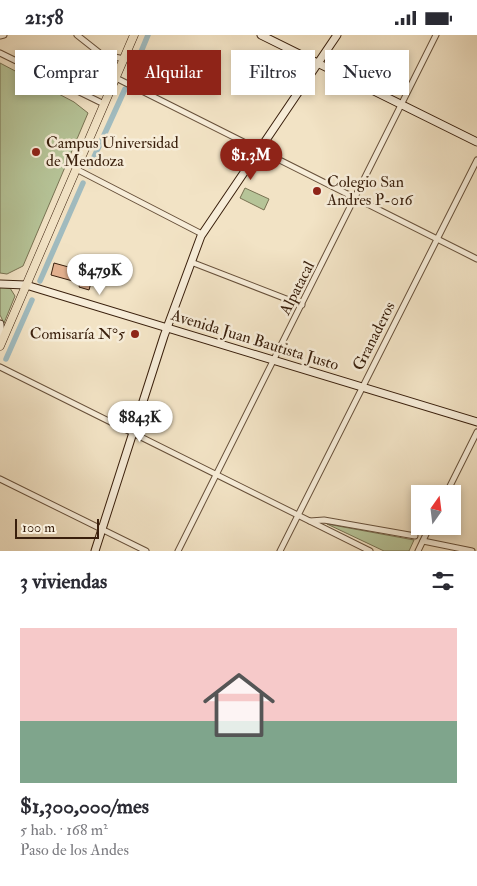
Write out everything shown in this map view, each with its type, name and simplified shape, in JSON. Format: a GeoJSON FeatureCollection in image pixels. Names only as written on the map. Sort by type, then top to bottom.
{"type":"FeatureCollection","features":[{"type":"Feature","properties":{"kind":"main road"},"geometry":{"type":"LineString","coordinates":[[117,76],[134,35]]}},
{"type":"Feature","properties":{"kind":"main road"},"geometry":{"type":"LineString","coordinates":[[1,344],[108,95]]}},
{"type":"Feature","properties":{"kind":"street"},"geometry":{"type":"LineString","coordinates":[[0,36],[4,35]]}},
{"type":"Feature","properties":{"kind":"street"},"geometry":{"type":"LineString","coordinates":[[77,35],[101,54],[124,59]]}},
{"type":"Feature","properties":{"kind":"street"},"geometry":{"type":"LineString","coordinates":[[262,35],[477,142]]}},
{"type":"Feature","properties":{"kind":"street"},"geometry":{"type":"LineString","coordinates":[[95,551],[167,328],[202,234],[337,35]]}},
{"type":"Feature","properties":{"kind":"street","name":"Alpatacal"},"geometry":{"type":"LineString","coordinates":[[178,551],[436,35]]}},
{"type":"Feature","properties":{"kind":"street"},"geometry":{"type":"LineString","coordinates":[[0,53],[104,104]]}},
{"type":"Feature","properties":{"kind":"street"},"geometry":{"type":"LineString","coordinates":[[117,79],[477,259]]}},
{"type":"Feature","properties":{"kind":"street","name":"Granaderos"},"geometry":{"type":"LineString","coordinates":[[280,551],[477,160]]}},
{"type":"Feature","properties":{"kind":"street"},"geometry":{"type":"LineString","coordinates":[[76,169],[202,234]]}},
{"type":"Feature","properties":{"kind":"street"},"geometry":{"type":"LineString","coordinates":[[192,262],[302,305]]}},
{"type":"Feature","properties":{"kind":"street","name":"Avenida Juan Bautista Justo"},"geometry":{"type":"LineString","coordinates":[[0,284],[26,285],[477,422]]}},
{"type":"Feature","properties":{"kind":"street"},"geometry":{"type":"LineString","coordinates":[[0,324],[1,344]]}},
{"type":"Feature","properties":{"kind":"street"},"geometry":{"type":"LineString","coordinates":[[0,367],[370,551]]}},
{"type":"Feature","properties":{"kind":"street"},"geometry":{"type":"LineString","coordinates":[[450,485],[477,432]]}},
{"type":"Feature","properties":{"kind":"street"},"geometry":{"type":"LineString","coordinates":[[0,479],[146,551]]}},
{"type":"Feature","properties":{"kind":"street"},"geometry":{"type":"LineString","coordinates":[[310,521],[325,520],[415,536]]}},
{"type":"Feature","properties":{"kind":"street"},"geometry":{"type":"LineString","coordinates":[[323,527],[320,524],[325,520]]}},
{"type":"Feature","properties":{"kind":"street"},"geometry":{"type":"LineString","coordinates":[[418,551],[426,535]]}},
{"type":"Feature","properties":{"kind":"street"},"geometry":{"type":"LineString","coordinates":[[423,541],[472,551]]}},
{"type":"Feature","properties":{"kind":"green space","name":"Campus Universidad de Mendoza"},"geometry":{"type":"Polygon","coordinates":[[[0,63],[15,71],[15,95],[61,95],[88,113],[23,266],[7,274],[0,273],[0,63]]]}},
{"type":"Feature","properties":{"kind":"green space"},"geometry":{"type":"Polygon","coordinates":[[[245,188],[269,199],[264,210],[240,198],[245,188]]]}},
{"type":"Feature","properties":{"kind":"green space"},"geometry":{"type":"Polygon","coordinates":[[[0,287],[10,288],[15,296],[4,323],[0,315],[0,287]]]}},
{"type":"Feature","properties":{"kind":"green space"},"geometry":{"type":"Polygon","coordinates":[[[327,524],[414,540],[409,551],[384,551],[327,524]]]}},
{"type":"Feature","properties":{"kind":"building"},"geometry":{"type":"Polygon","coordinates":[[[54,263],[83,271],[85,265],[95,268],[89,290],[79,287],[80,283],[51,275],[54,263]]]}},
{"type":"Feature","properties":{"kind":"waterway"},"geometry":{"type":"LineString","coordinates":[[142,50],[148,35]]}},
{"type":"Feature","properties":{"kind":"waterway"},"geometry":{"type":"LineString","coordinates":[[90,166],[125,89]]}},
{"type":"Feature","properties":{"kind":"waterway"},"geometry":{"type":"LineString","coordinates":[[40,281],[83,183]]}},
{"type":"Feature","properties":{"kind":"waterway"},"geometry":{"type":"LineString","coordinates":[[6,359],[32,300]]}},
{"type":"Feature","properties":{"kind":"place","name":"Campus Universidad de Mendoza"},"geometry":{"type":"Point","coordinates":[36,152]}},
{"type":"Feature","properties":{"kind":"place","name":"Colegio San Andres P-016"},"geometry":{"type":"Point","coordinates":[317,191]}},
{"type":"Feature","properties":{"kind":"place","name":"Comisaría N°5"},"geometry":{"type":"Point","coordinates":[135,334]}}]}
